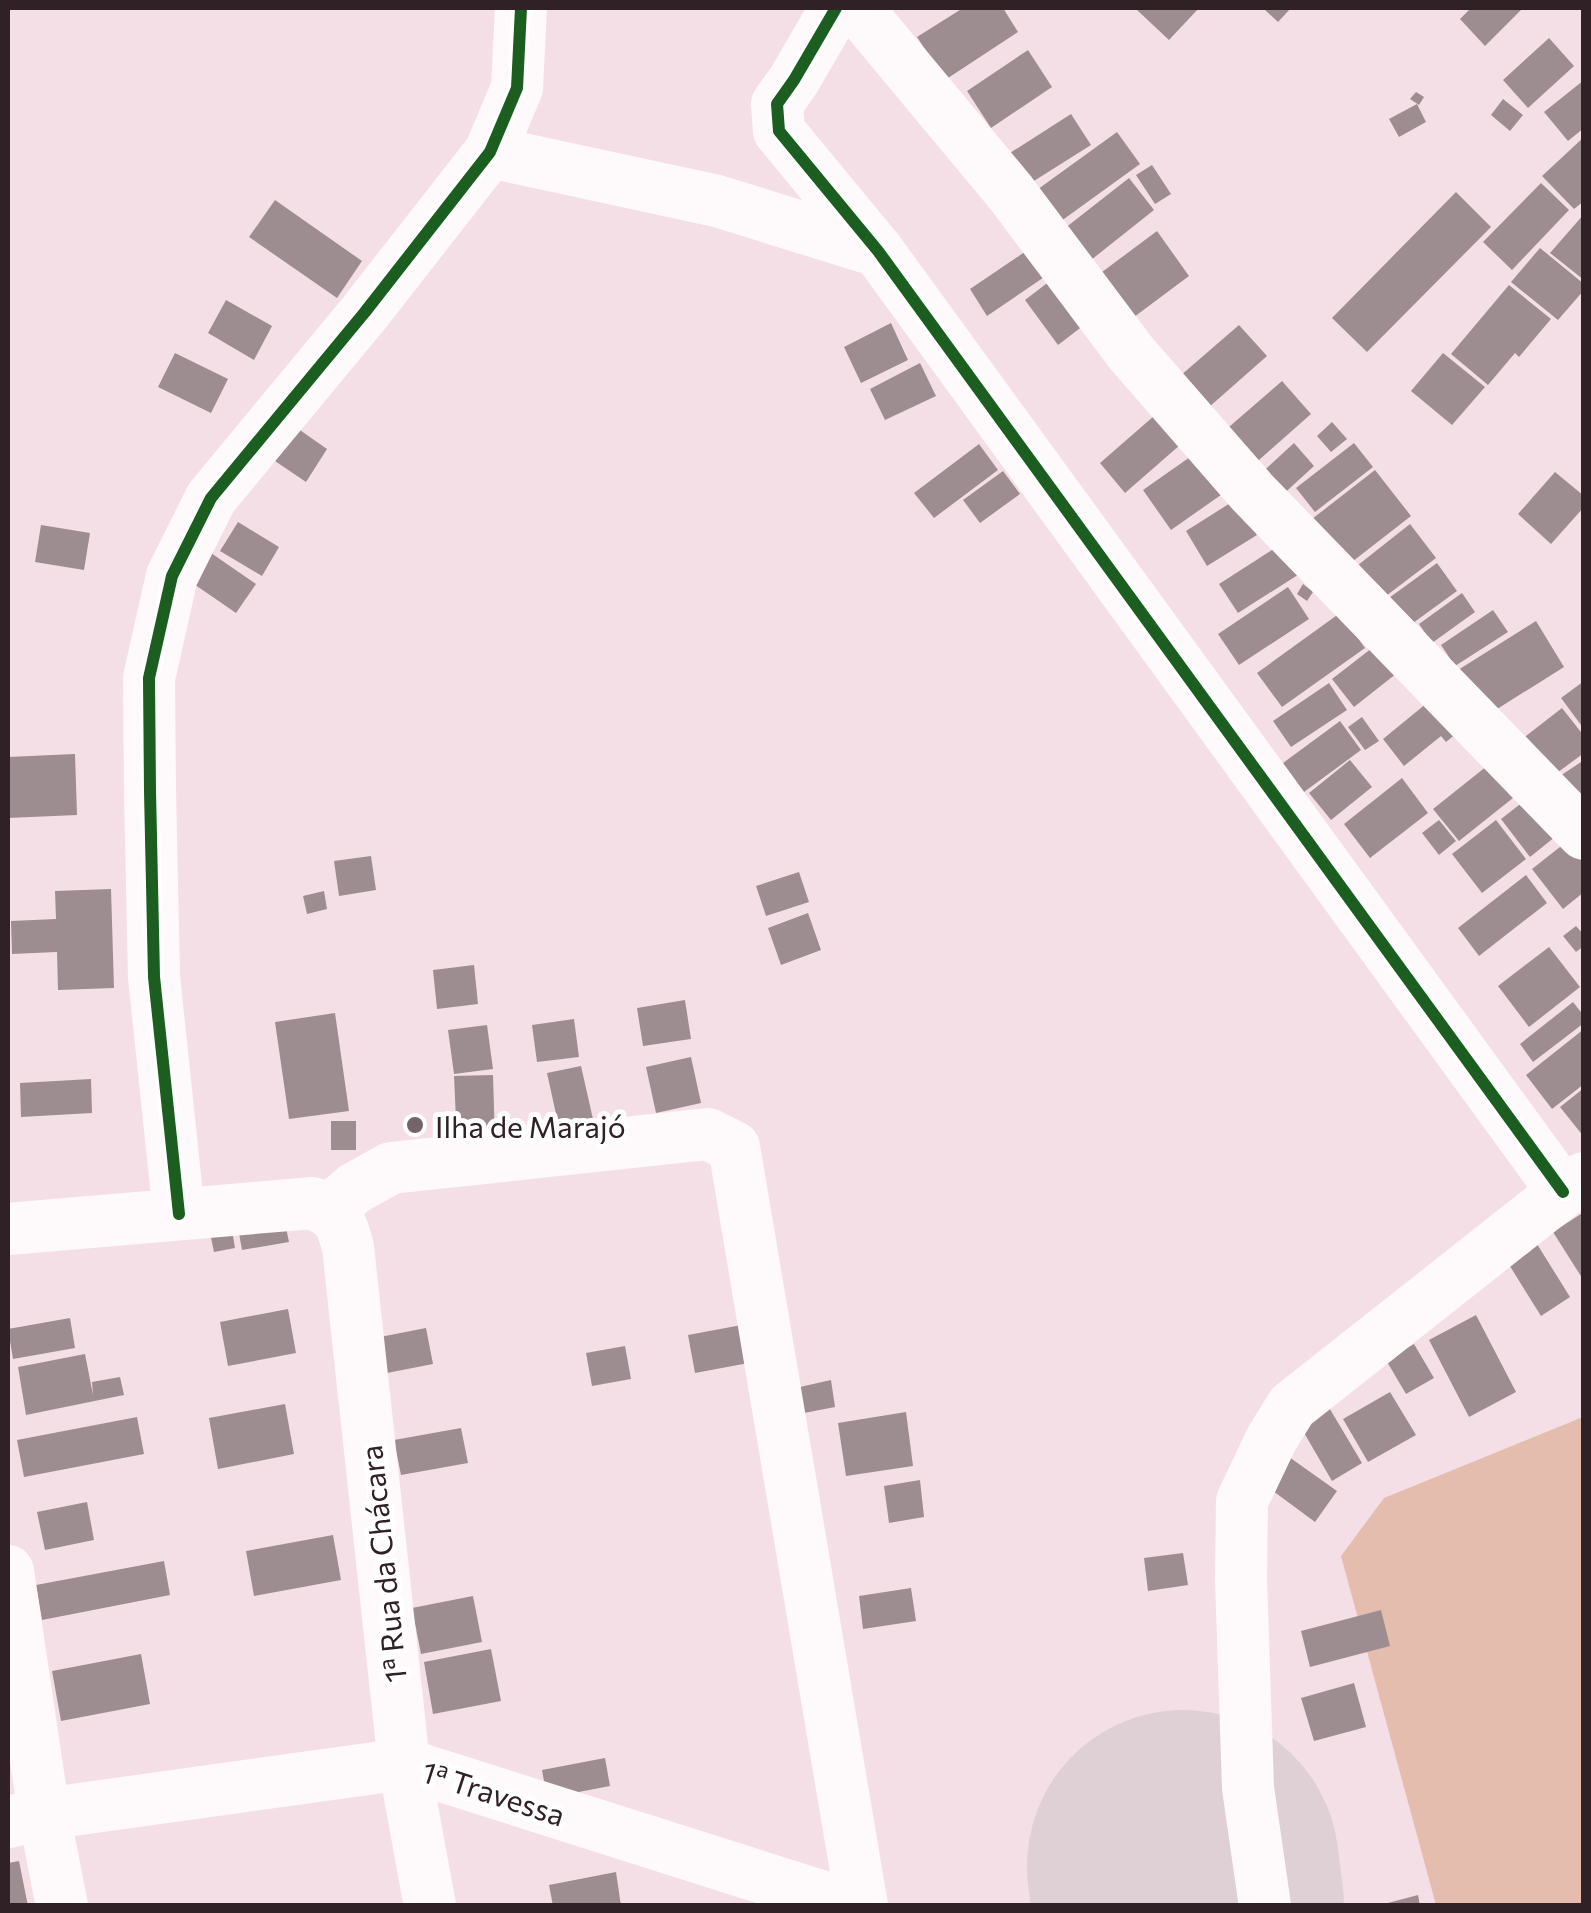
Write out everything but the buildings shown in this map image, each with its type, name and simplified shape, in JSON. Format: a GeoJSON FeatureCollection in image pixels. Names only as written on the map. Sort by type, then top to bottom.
{"type":"FeatureCollection","features":[{"type":"Feature","properties":{"kind":"street"},"geometry":{"type":"LineString","coordinates":[[178,1214],[154,977],[149,678],[172,576],[212,498],[490,152],[517,88],[521,8]]}},
{"type":"Feature","properties":{"kind":"street"},"geometry":{"type":"LineString","coordinates":[[836,8],[777,104],[779,130],[878,252],[1573,1185],[1292,1406],[1242,1502],[1248,1788],[1265,1906]]}},
{"type":"Feature","properties":{"kind":"street"},"geometry":{"type":"LineString","coordinates":[[857,8],[1011,192],[1131,353],[1253,493],[1584,834]]}},
{"type":"Feature","properties":{"kind":"street"},"geometry":{"type":"LineString","coordinates":[[490,152],[717,200],[878,252]]}},
{"type":"Feature","properties":{"kind":"street"},"geometry":{"type":"LineString","coordinates":[[8,1229],[313,1203],[334,1216],[355,1188],[392,1168],[708,1134],[734,1147],[862,1906]]}},
{"type":"Feature","properties":{"kind":"street","name":"1ª Rua da Chácara"},"geometry":{"type":"LineString","coordinates":[[334,1216],[348,1246],[404,1764],[430,1906]]}},
{"type":"Feature","properties":{"kind":"street"},"geometry":{"type":"LineString","coordinates":[[8,1571],[26,1818],[62,1906]]}},
{"type":"Feature","properties":{"kind":"street","name":"1ª Travessa"},"geometry":{"type":"LineString","coordinates":[[26,1818],[404,1764],[852,1906]]}},
{"type":"Feature","properties":{"kind":"shaded area"},"geometry":{"type":"Polygon","coordinates":[[[1583,1417],[1583,1905],[1436,1905],[1341,1556],[1384,1498],[1583,1417]]]}},
{"type":"Feature","properties":{"kind":"runway"},"geometry":{"type":"LineString","coordinates":[[1183,1866],[1188,1906]]}},
{"type":"Feature","properties":{"kind":"cycle path"},"geometry":{"type":"LineString","coordinates":[[179,1214],[154,977],[150,791],[149,678],[172,576],[211,498],[365,312],[490,152],[517,88],[521,8]]}},
{"type":"Feature","properties":{"kind":"cycle path"},"geometry":{"type":"LineString","coordinates":[[836,8],[777,104],[779,131],[878,251],[1563,1192]]}},
{"type":"Feature","properties":{"kind":"place","name":"Ilha de Marajó"},"geometry":{"type":"Point","coordinates":[415,1125]}}]}
